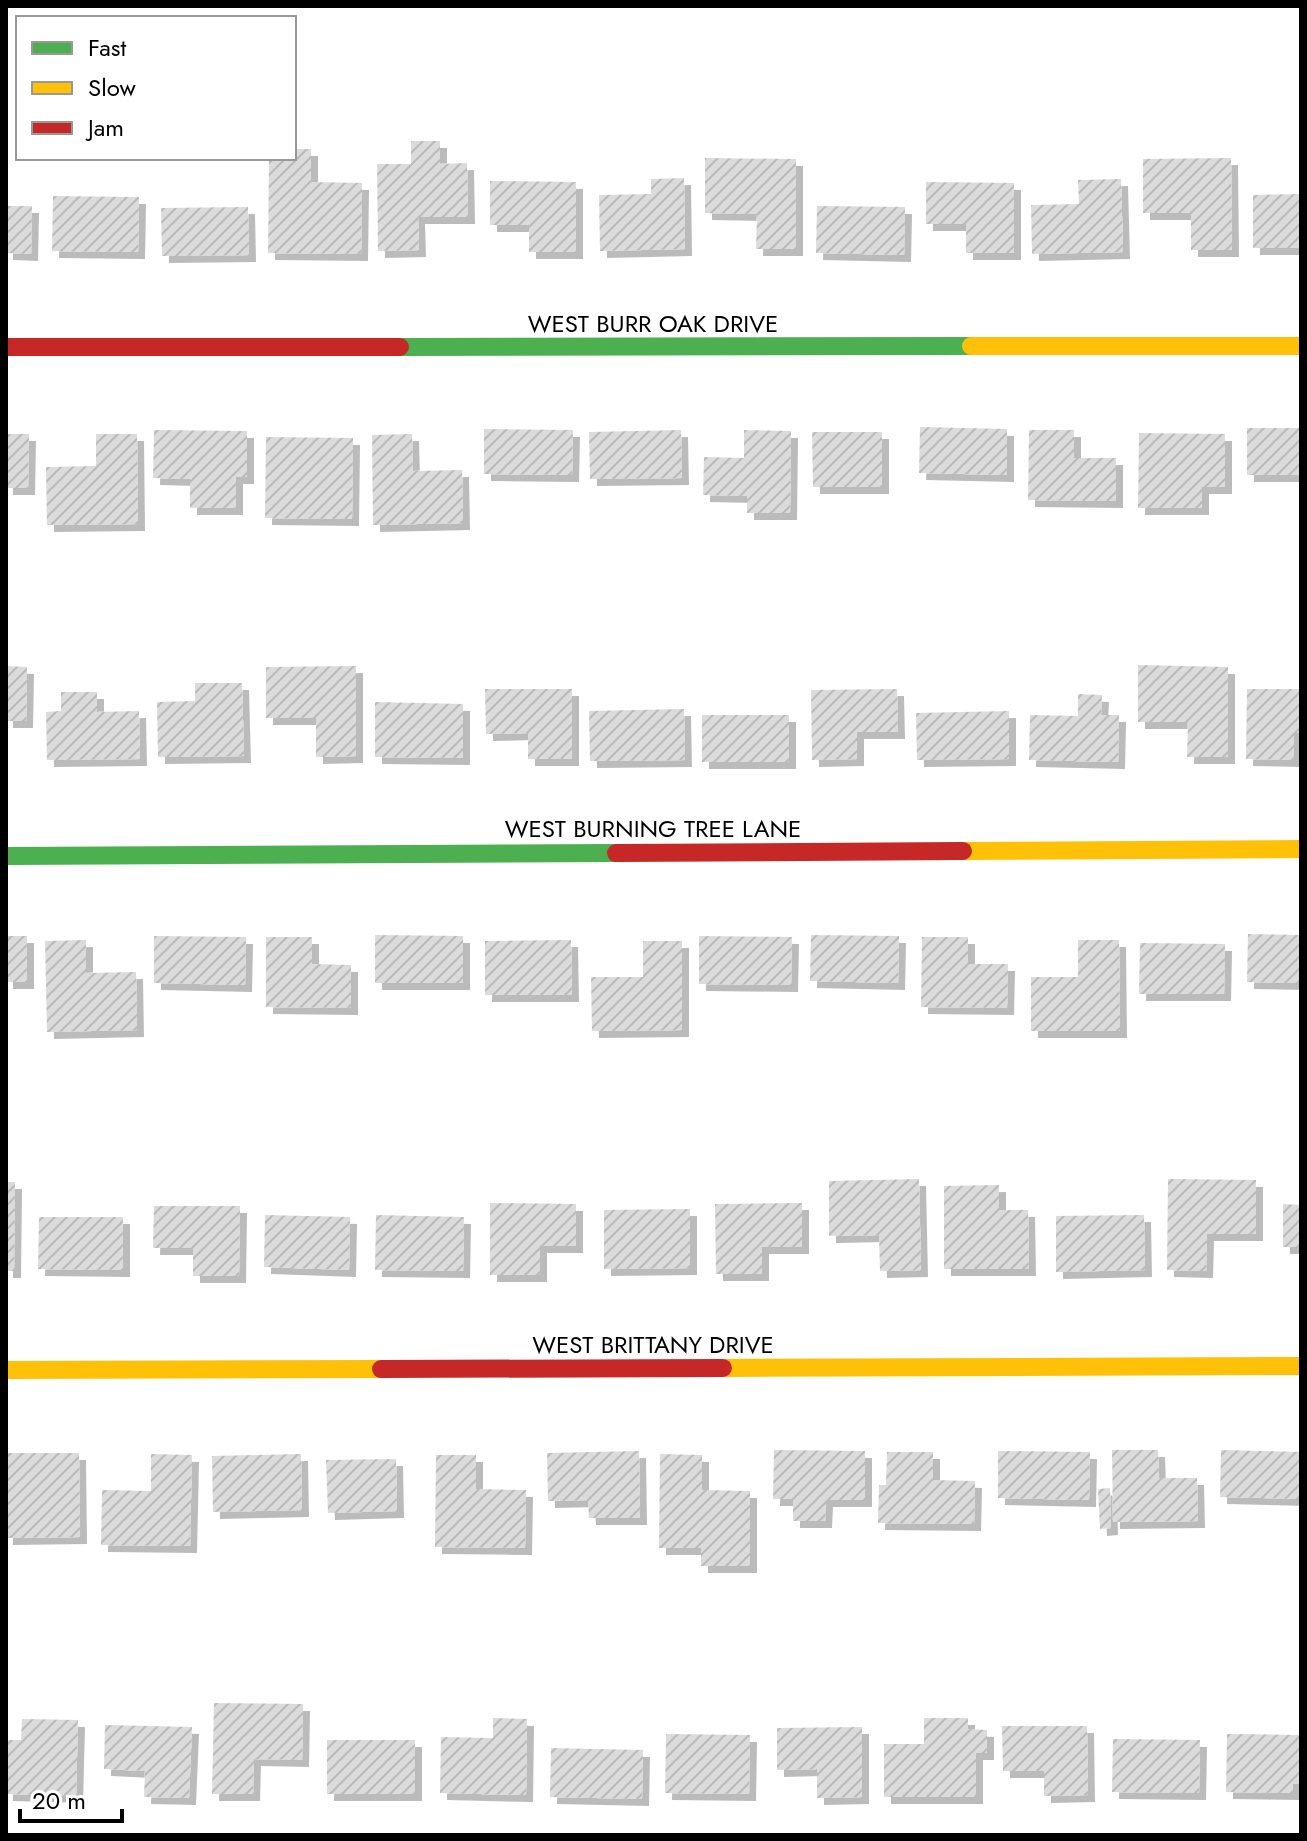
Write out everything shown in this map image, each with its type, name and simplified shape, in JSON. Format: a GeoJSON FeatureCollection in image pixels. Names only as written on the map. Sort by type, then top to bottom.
{"type":"FeatureCollection","features":[{"type":"Feature","properties":{"kind":"street","name":"WEST BURR OAK DRIVE"},"geometry":{"type":"LineString","coordinates":[[6,347],[1301,346]]}},
{"type":"Feature","properties":{"kind":"street","name":"WEST BURNING TREE LANE"},"geometry":{"type":"LineString","coordinates":[[6,856],[1301,849]]}},
{"type":"Feature","properties":{"kind":"street","name":"WEST BRITTANY DRIVE"},"geometry":{"type":"LineString","coordinates":[[6,1370],[1301,1366]]}},
{"type":"Feature","properties":{"kind":"building"},"geometry":{"type":"Polygon","coordinates":[[[411,141],[440,141],[440,164],[467,163],[468,217],[418,217],[419,250],[378,251],[377,164],[411,164],[411,141]]]}},
{"type":"Feature","properties":{"kind":"building"},"geometry":{"type":"Polygon","coordinates":[[[296,149],[311,149],[311,182],[362,183],[361,254],[268,253],[269,160],[296,160],[296,149]]]}},
{"type":"Feature","properties":{"kind":"building"},"geometry":{"type":"Polygon","coordinates":[[[705,158],[796,159],[796,249],[756,249],[757,214],[705,213],[705,158]]]}},
{"type":"Feature","properties":{"kind":"building"},"geometry":{"type":"Polygon","coordinates":[[[1231,158],[1232,250],[1191,250],[1191,213],[1143,213],[1143,159],[1231,158]]]}},
{"type":"Feature","properties":{"kind":"building"},"geometry":{"type":"Polygon","coordinates":[[[684,178],[685,249],[600,251],[599,195],[651,194],[651,179],[684,178]]]}},
{"type":"Feature","properties":{"kind":"building"},"geometry":{"type":"Polygon","coordinates":[[[1121,179],[1123,252],[1032,254],[1031,205],[1079,204],[1078,180],[1121,179]]]}},
{"type":"Feature","properties":{"kind":"building"},"geometry":{"type":"Polygon","coordinates":[[[490,181],[576,182],[576,252],[529,252],[529,225],[490,225],[490,181]]]}},
{"type":"Feature","properties":{"kind":"building"},"geometry":{"type":"Polygon","coordinates":[[[926,182],[1014,183],[1014,253],[966,253],[966,224],[926,224],[926,182]]]}},
{"type":"Feature","properties":{"kind":"building"},"geometry":{"type":"Polygon","coordinates":[[[1301,194],[1301,248],[1253,248],[1253,195],[1301,194]]]}},
{"type":"Feature","properties":{"kind":"building"},"geometry":{"type":"Polygon","coordinates":[[[53,196],[139,197],[138,252],[52,251],[53,196]]]}},
{"type":"Feature","properties":{"kind":"building"},"geometry":{"type":"Polygon","coordinates":[[[6,206],[32,206],[31,254],[6,253],[6,206]]]}},
{"type":"Feature","properties":{"kind":"building"},"geometry":{"type":"Polygon","coordinates":[[[817,206],[905,207],[904,255],[816,253],[817,206]]]}},
{"type":"Feature","properties":{"kind":"building"},"geometry":{"type":"Polygon","coordinates":[[[248,207],[249,255],[162,256],[161,208],[248,207]]]}},
{"type":"Feature","properties":{"kind":"building"},"geometry":{"type":"Polygon","coordinates":[[[920,427],[1007,429],[1007,475],[919,473],[920,427]]]}},
{"type":"Feature","properties":{"kind":"building"},"geometry":{"type":"Polygon","coordinates":[[[1247,428],[1301,428],[1301,475],[1247,475],[1247,428]]]}},
{"type":"Feature","properties":{"kind":"building"},"geometry":{"type":"Polygon","coordinates":[[[484,429],[573,430],[572,475],[484,474],[484,429]]]}},
{"type":"Feature","properties":{"kind":"building"},"geometry":{"type":"Polygon","coordinates":[[[154,430],[247,431],[247,477],[236,477],[236,508],[190,508],[190,479],[153,478],[154,430]]]}},
{"type":"Feature","properties":{"kind":"building"},"geometry":{"type":"Polygon","coordinates":[[[681,430],[682,478],[590,479],[589,432],[681,430]]]}},
{"type":"Feature","properties":{"kind":"building"},"geometry":{"type":"Polygon","coordinates":[[[744,430],[791,431],[790,513],[747,513],[747,496],[703,495],[704,457],[744,458],[744,430]]]}},
{"type":"Feature","properties":{"kind":"building"},"geometry":{"type":"Polygon","coordinates":[[[1029,430],[1074,430],[1074,458],[1116,458],[1116,501],[1028,500],[1029,430]]]}},
{"type":"Feature","properties":{"kind":"building"},"geometry":{"type":"Polygon","coordinates":[[[812,432],[882,432],[882,487],[813,487],[812,432]]]}},
{"type":"Feature","properties":{"kind":"building"},"geometry":{"type":"Polygon","coordinates":[[[1139,433],[1225,434],[1225,487],[1202,487],[1202,508],[1138,508],[1139,433]]]}},
{"type":"Feature","properties":{"kind":"building"},"geometry":{"type":"Polygon","coordinates":[[[6,434],[29,434],[28,488],[6,488],[6,434]]]}},
{"type":"Feature","properties":{"kind":"building"},"geometry":{"type":"Polygon","coordinates":[[[96,434],[137,434],[138,524],[47,525],[46,467],[96,466],[96,434]]]}},
{"type":"Feature","properties":{"kind":"building"},"geometry":{"type":"Polygon","coordinates":[[[412,434],[413,471],[462,470],[463,523],[373,525],[372,435],[412,434]]]}},
{"type":"Feature","properties":{"kind":"building"},"geometry":{"type":"Polygon","coordinates":[[[266,437],[353,438],[352,519],[265,518],[266,437]]]}},
{"type":"Feature","properties":{"kind":"building"},"geometry":{"type":"Polygon","coordinates":[[[1138,665],[1228,667],[1228,757],[1187,757],[1188,722],[1138,722],[1138,665]]]}},
{"type":"Feature","properties":{"kind":"building"},"geometry":{"type":"Polygon","coordinates":[[[6,666],[27,667],[26,721],[6,721],[6,666]]]}},
{"type":"Feature","properties":{"kind":"building"},"geometry":{"type":"Polygon","coordinates":[[[356,666],[356,756],[316,757],[316,718],[266,718],[266,667],[356,666]]]}},
{"type":"Feature","properties":{"kind":"building"},"geometry":{"type":"Polygon","coordinates":[[[195,683],[242,683],[244,756],[158,757],[157,702],[195,701],[195,683]]]}},
{"type":"Feature","properties":{"kind":"building"},"geometry":{"type":"Polygon","coordinates":[[[485,689],[572,689],[572,759],[528,759],[528,733],[486,734],[485,689]]]}},
{"type":"Feature","properties":{"kind":"building"},"geometry":{"type":"Polygon","coordinates":[[[897,689],[898,732],[857,732],[857,759],[812,760],[811,690],[897,689]]]}},
{"type":"Feature","properties":{"kind":"building"},"geometry":{"type":"Polygon","coordinates":[[[1247,689],[1301,689],[1301,733],[1294,733],[1294,760],[1246,759],[1247,689]]]}},
{"type":"Feature","properties":{"kind":"building"},"geometry":{"type":"Polygon","coordinates":[[[61,692],[97,692],[97,712],[139,711],[140,759],[47,760],[46,712],[61,711],[61,692]]]}},
{"type":"Feature","properties":{"kind":"building"},"geometry":{"type":"Polygon","coordinates":[[[1078,694],[1102,695],[1101,715],[1119,715],[1118,762],[1029,760],[1030,715],[1078,716],[1078,694]]]}},
{"type":"Feature","properties":{"kind":"building"},"geometry":{"type":"Polygon","coordinates":[[[375,702],[463,704],[463,758],[375,757],[375,702]]]}},
{"type":"Feature","properties":{"kind":"building"},"geometry":{"type":"Polygon","coordinates":[[[684,709],[685,760],[590,761],[589,711],[684,709]]]}},
{"type":"Feature","properties":{"kind":"building"},"geometry":{"type":"Polygon","coordinates":[[[1009,711],[1009,759],[917,760],[916,713],[1009,711]]]}},
{"type":"Feature","properties":{"kind":"building"},"geometry":{"type":"Polygon","coordinates":[[[702,715],[789,715],[789,762],[702,762],[702,715]]]}},
{"type":"Feature","properties":{"kind":"building"},"geometry":{"type":"Polygon","coordinates":[[[1248,934],[1301,935],[1301,983],[1247,982],[1248,934]]]}},
{"type":"Feature","properties":{"kind":"building"},"geometry":{"type":"Polygon","coordinates":[[[375,935],[463,936],[463,983],[375,983],[375,935]]]}},
{"type":"Feature","properties":{"kind":"building"},"geometry":{"type":"Polygon","coordinates":[[[811,935],[899,936],[898,983],[810,981],[811,935]]]}},
{"type":"Feature","properties":{"kind":"building"},"geometry":{"type":"Polygon","coordinates":[[[6,936],[27,936],[27,982],[6,982],[6,936]]]}},
{"type":"Feature","properties":{"kind":"building"},"geometry":{"type":"Polygon","coordinates":[[[154,936],[246,937],[245,985],[154,983],[154,936]]]}},
{"type":"Feature","properties":{"kind":"building"},"geometry":{"type":"Polygon","coordinates":[[[699,936],[792,937],[791,985],[699,984],[699,936]]]}},
{"type":"Feature","properties":{"kind":"building"},"geometry":{"type":"Polygon","coordinates":[[[266,937],[312,937],[312,964],[351,965],[351,1008],[266,1007],[266,937]]]}},
{"type":"Feature","properties":{"kind":"building"},"geometry":{"type":"Polygon","coordinates":[[[922,937],[968,937],[968,964],[1008,964],[1007,1008],[921,1007],[922,937]]]}},
{"type":"Feature","properties":{"kind":"building"},"geometry":{"type":"Polygon","coordinates":[[[86,940],[86,973],[136,972],[137,1030],[47,1032],[45,941],[86,940]]]}},
{"type":"Feature","properties":{"kind":"building"},"geometry":{"type":"Polygon","coordinates":[[[571,940],[572,995],[485,995],[485,941],[571,940]]]}},
{"type":"Feature","properties":{"kind":"building"},"geometry":{"type":"Polygon","coordinates":[[[1078,940],[1119,940],[1120,1031],[1031,1031],[1031,977],[1078,977],[1078,940]]]}},
{"type":"Feature","properties":{"kind":"building"},"geometry":{"type":"Polygon","coordinates":[[[643,941],[682,941],[682,1030],[592,1031],[591,977],[643,977],[643,941]]]}},
{"type":"Feature","properties":{"kind":"building"},"geometry":{"type":"Polygon","coordinates":[[[1140,943],[1225,944],[1224,994],[1139,994],[1140,943]]]}},
{"type":"Feature","properties":{"kind":"building"},"geometry":{"type":"Polygon","coordinates":[[[919,1179],[921,1270],[880,1271],[879,1235],[829,1236],[829,1181],[919,1179]]]}},
{"type":"Feature","properties":{"kind":"building"},"geometry":{"type":"Polygon","coordinates":[[[1168,1179],[1256,1180],[1256,1234],[1207,1234],[1206,1271],[1167,1270],[1168,1179]]]}},
{"type":"Feature","properties":{"kind":"building"},"geometry":{"type":"Polygon","coordinates":[[[6,1182],[15,1182],[14,1271],[6,1271],[6,1182]]]}},
{"type":"Feature","properties":{"kind":"building"},"geometry":{"type":"Polygon","coordinates":[[[999,1185],[999,1210],[1028,1210],[1029,1269],[944,1269],[944,1186],[999,1185]]]}},
{"type":"Feature","properties":{"kind":"building"},"geometry":{"type":"Polygon","coordinates":[[[490,1203],[576,1204],[576,1246],[540,1246],[540,1275],[490,1275],[490,1203]]]}},
{"type":"Feature","properties":{"kind":"building"},"geometry":{"type":"Polygon","coordinates":[[[802,1203],[802,1247],[762,1247],[762,1274],[716,1274],[715,1204],[802,1203]]]}},
{"type":"Feature","properties":{"kind":"building"},"geometry":{"type":"Polygon","coordinates":[[[1283,1204],[1301,1205],[1301,1247],[1283,1247],[1283,1204]]]}},
{"type":"Feature","properties":{"kind":"building"},"geometry":{"type":"Polygon","coordinates":[[[154,1206],[240,1206],[239,1276],[193,1276],[193,1248],[153,1248],[154,1206]]]}},
{"type":"Feature","properties":{"kind":"building"},"geometry":{"type":"Polygon","coordinates":[[[690,1209],[690,1268],[604,1269],[604,1210],[690,1209]]]}},
{"type":"Feature","properties":{"kind":"building"},"geometry":{"type":"Polygon","coordinates":[[[265,1215],[350,1217],[349,1270],[264,1267],[265,1215]]]}},
{"type":"Feature","properties":{"kind":"building"},"geometry":{"type":"Polygon","coordinates":[[[376,1215],[464,1217],[463,1271],[375,1270],[376,1215]]]}},
{"type":"Feature","properties":{"kind":"building"},"geometry":{"type":"Polygon","coordinates":[[[1144,1215],[1145,1270],[1056,1272],[1056,1216],[1144,1215]]]}},
{"type":"Feature","properties":{"kind":"building"},"geometry":{"type":"Polygon","coordinates":[[[39,1217],[123,1217],[123,1270],[38,1269],[39,1217]]]}},
{"type":"Feature","properties":{"kind":"building"},"geometry":{"type":"Polygon","coordinates":[[[774,1450],[865,1451],[865,1500],[826,1500],[825,1521],[793,1521],[793,1499],[773,1499],[774,1450]]]}},
{"type":"Feature","properties":{"kind":"building"},"geometry":{"type":"Polygon","coordinates":[[[1112,1450],[1158,1450],[1159,1478],[1197,1478],[1198,1521],[1113,1522],[1112,1450]]]}},
{"type":"Feature","properties":{"kind":"building"},"geometry":{"type":"Polygon","coordinates":[[[1221,1450],[1301,1452],[1301,1499],[1220,1497],[1221,1450]]]}},
{"type":"Feature","properties":{"kind":"building"},"geometry":{"type":"Polygon","coordinates":[[[639,1451],[640,1518],[589,1518],[588,1500],[548,1501],[547,1453],[639,1451]]]}},
{"type":"Feature","properties":{"kind":"building"},"geometry":{"type":"Polygon","coordinates":[[[998,1451],[1090,1452],[1089,1500],[998,1498],[998,1451]]]}},
{"type":"Feature","properties":{"kind":"building"},"geometry":{"type":"Polygon","coordinates":[[[887,1452],[933,1452],[933,1480],[975,1481],[974,1524],[878,1523],[879,1485],[886,1485],[887,1452]]]}},
{"type":"Feature","properties":{"kind":"building"},"geometry":{"type":"Polygon","coordinates":[[[6,1453],[79,1453],[80,1537],[6,1538],[6,1453]]]}},
{"type":"Feature","properties":{"kind":"building"},"geometry":{"type":"Polygon","coordinates":[[[151,1454],[192,1455],[190,1546],[101,1545],[102,1490],[151,1491],[151,1454]]]}},
{"type":"Feature","properties":{"kind":"building"},"geometry":{"type":"Polygon","coordinates":[[[301,1454],[302,1510],[213,1512],[212,1456],[301,1454]]]}},
{"type":"Feature","properties":{"kind":"building"},"geometry":{"type":"Polygon","coordinates":[[[660,1454],[702,1455],[702,1490],[750,1491],[750,1566],[701,1566],[701,1548],[659,1548],[660,1454]]]}},
{"type":"Feature","properties":{"kind":"building"},"geometry":{"type":"Polygon","coordinates":[[[436,1455],[476,1455],[476,1489],[526,1490],[525,1548],[435,1547],[436,1455]]]}},
{"type":"Feature","properties":{"kind":"building"},"geometry":{"type":"Polygon","coordinates":[[[396,1459],[397,1511],[328,1513],[326,1460],[396,1459]]]}},
{"type":"Feature","properties":{"kind":"building"},"geometry":{"type":"Polygon","coordinates":[[[1110,1488],[1111,1528],[1100,1529],[1098,1489],[1110,1488]]]}},
{"type":"Feature","properties":{"kind":"building"},"geometry":{"type":"Polygon","coordinates":[[[214,1703],[303,1704],[302,1760],[254,1759],[253,1794],[212,1794],[214,1703]]]}},
{"type":"Feature","properties":{"kind":"building"},"geometry":{"type":"Polygon","coordinates":[[[493,1718],[527,1719],[526,1795],[440,1793],[441,1737],[493,1738],[493,1718]]]}},
{"type":"Feature","properties":{"kind":"building"},"geometry":{"type":"Polygon","coordinates":[[[924,1718],[968,1718],[968,1729],[987,1730],[987,1753],[976,1753],[976,1797],[884,1797],[884,1744],[924,1744],[924,1718]]]}},
{"type":"Feature","properties":{"kind":"building"},"geometry":{"type":"Polygon","coordinates":[[[22,1719],[78,1720],[76,1796],[6,1794],[6,1740],[21,1740],[22,1719]]]}},
{"type":"Feature","properties":{"kind":"building"},"geometry":{"type":"Polygon","coordinates":[[[105,1725],[192,1727],[189,1798],[144,1797],[145,1771],[104,1769],[105,1725]]]}},
{"type":"Feature","properties":{"kind":"building"},"geometry":{"type":"Polygon","coordinates":[[[1002,1726],[1087,1726],[1088,1795],[1044,1796],[1044,1771],[1003,1771],[1002,1726]]]}},
{"type":"Feature","properties":{"kind":"building"},"geometry":{"type":"Polygon","coordinates":[[[862,1727],[862,1797],[817,1798],[817,1769],[777,1770],[777,1728],[862,1727]]]}},
{"type":"Feature","properties":{"kind":"building"},"geometry":{"type":"Polygon","coordinates":[[[666,1734],[750,1735],[749,1794],[665,1793],[666,1734]]]}},
{"type":"Feature","properties":{"kind":"building"},"geometry":{"type":"Polygon","coordinates":[[[1227,1734],[1301,1735],[1301,1784],[1293,1784],[1293,1793],[1226,1792],[1227,1734]]]}},
{"type":"Feature","properties":{"kind":"building"},"geometry":{"type":"Polygon","coordinates":[[[1113,1739],[1200,1740],[1199,1793],[1112,1792],[1113,1739]]]}},
{"type":"Feature","properties":{"kind":"building"},"geometry":{"type":"Polygon","coordinates":[[[327,1740],[415,1740],[415,1794],[327,1794],[327,1740]]]}},
{"type":"Feature","properties":{"kind":"building"},"geometry":{"type":"Polygon","coordinates":[[[551,1748],[643,1750],[642,1799],[550,1797],[551,1748]]]}},
{"type":"Feature","properties":{"kind":"traffic: fast"},"geometry":{"type":"LineString","coordinates":[[400,347],[971,346]]}},
{"type":"Feature","properties":{"kind":"traffic: fast"},"geometry":{"type":"LineString","coordinates":[[6,856],[616,853]]}},
{"type":"Feature","properties":{"kind":"traffic: slow"},"geometry":{"type":"LineString","coordinates":[[971,346],[1301,346]]}},
{"type":"Feature","properties":{"kind":"traffic: slow"},"geometry":{"type":"LineString","coordinates":[[963,851],[1301,849]]}},
{"type":"Feature","properties":{"kind":"traffic: slow"},"geometry":{"type":"LineString","coordinates":[[723,1368],[1301,1366]]}},
{"type":"Feature","properties":{"kind":"traffic: slow"},"geometry":{"type":"LineString","coordinates":[[6,1370],[381,1369]]}},
{"type":"Feature","properties":{"kind":"traffic: jam"},"geometry":{"type":"LineString","coordinates":[[6,347],[400,347]]}},
{"type":"Feature","properties":{"kind":"traffic: jam"},"geometry":{"type":"LineString","coordinates":[[616,853],[963,851]]}},
{"type":"Feature","properties":{"kind":"traffic: jam"},"geometry":{"type":"LineString","coordinates":[[381,1369],[723,1368]]}}]}
